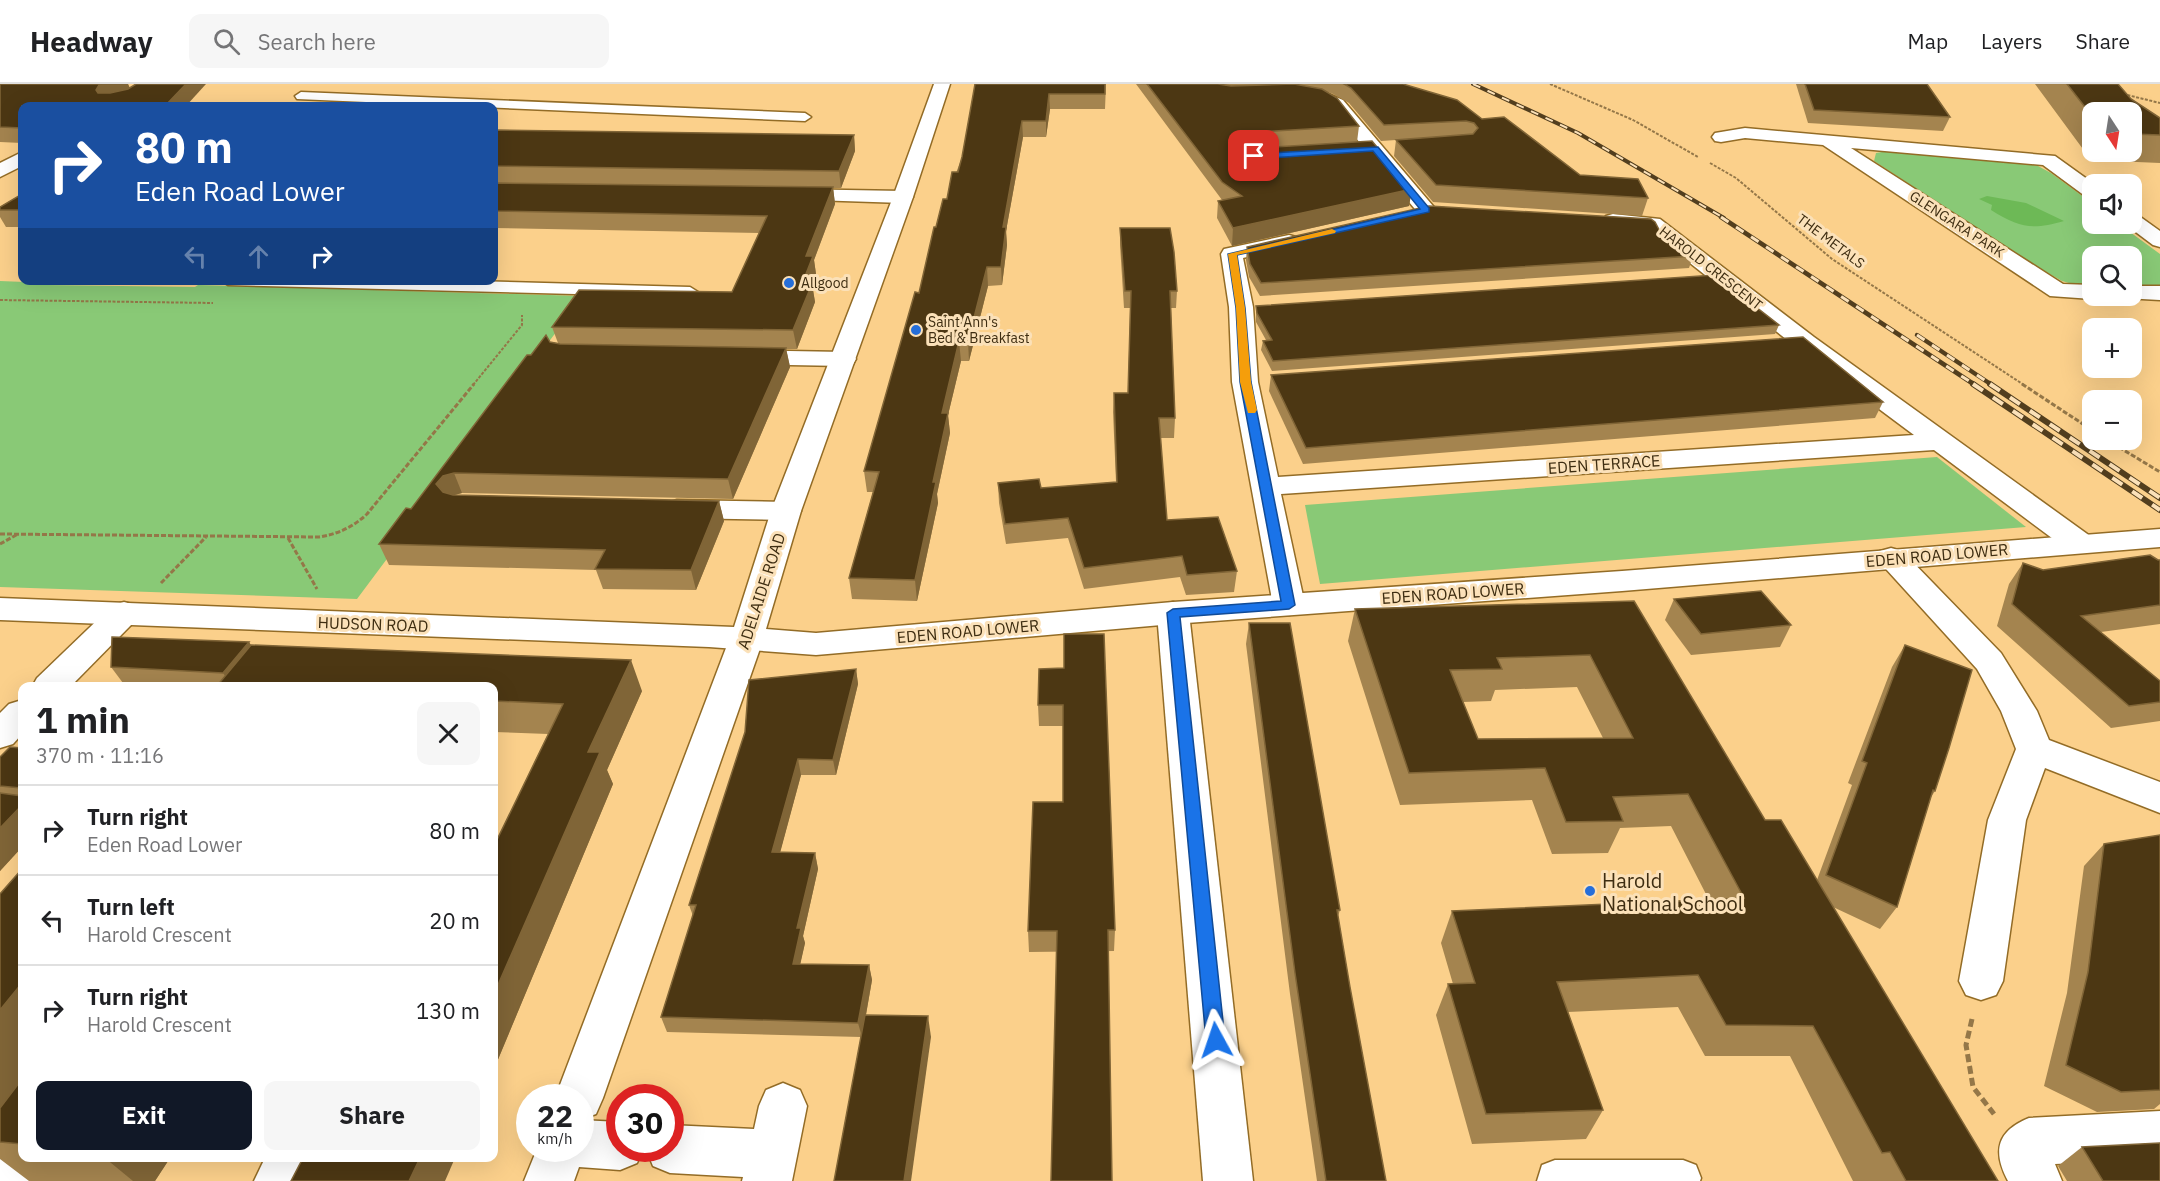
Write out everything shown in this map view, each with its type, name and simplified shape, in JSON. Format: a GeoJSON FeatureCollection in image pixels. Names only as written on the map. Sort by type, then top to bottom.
{"type":"FeatureCollection","features":[{"type":"Feature","properties":{"kind":"street","name":"ADELAIDE ROAD"},"geometry":{"type":"LineString","coordinates":[[584,1084],[746,640],[786,511],[844,359],[942,84]]}},
{"type":"Feature","properties":{"kind":"street"},"geometry":{"type":"LineString","coordinates":[[1304,94],[1325,98],[1337,104],[1426,212]]}},
{"type":"Feature","properties":{"kind":"street","name":"GLENGARA PARK"},"geometry":{"type":"LineString","coordinates":[[1721,137],[1745,132],[2048,160],[2082,185]]}},
{"type":"Feature","properties":{"kind":"street","name":"GLENGARA PARK"},"geometry":{"type":"LineString","coordinates":[[1826,139],[2058,291],[2082,292]]}},
{"type":"Feature","properties":{"kind":"street"},"geometry":{"type":"LineString","coordinates":[[1353,150],[1397,148]]}},
{"type":"Feature","properties":{"kind":"street"},"geometry":{"type":"LineString","coordinates":[[0,158],[18,158]]}},
{"type":"Feature","properties":{"kind":"street"},"geometry":{"type":"LineString","coordinates":[[0,171],[18,160]]}},
{"type":"Feature","properties":{"kind":"street"},"geometry":{"type":"LineString","coordinates":[[774,195],[903,197]]}},
{"type":"Feature","properties":{"kind":"street","name":"HAROLD CRESCENT"},"geometry":{"type":"LineString","coordinates":[[1593,219],[1653,223],[1805,342],[2079,543]]}},
{"type":"Feature","properties":{"kind":"street"},"geometry":{"type":"LineString","coordinates":[[2142,228],[2160,241]]}},
{"type":"Feature","properties":{"kind":"street"},"geometry":{"type":"LineString","coordinates":[[1289,605],[1267,486],[1252,307],[1232,254],[1312,236]]}},
{"type":"Feature","properties":{"kind":"street"},"geometry":{"type":"LineString","coordinates":[[1684,278],[1720,275]]}},
{"type":"Feature","properties":{"kind":"street"},"geometry":{"type":"LineString","coordinates":[[2142,293],[2160,293]]}},
{"type":"Feature","properties":{"kind":"street"},"geometry":{"type":"LineString","coordinates":[[1770,344],[1805,342]]}},
{"type":"Feature","properties":{"kind":"street"},"geometry":{"type":"LineString","coordinates":[[716,356],[844,359]]}},
{"type":"Feature","properties":{"kind":"street","name":"EDEN TERRACE"},"geometry":{"type":"LineString","coordinates":[[1267,486],[1941,441]]}},
{"type":"Feature","properties":{"kind":"street"},"geometry":{"type":"LineString","coordinates":[[654,508],[786,511]]}},
{"type":"Feature","properties":{"kind":"street","name":"EDEN ROAD LOWER"},"geometry":{"type":"LineString","coordinates":[[746,640],[816,644],[1173,613],[1622,581],[2159,538]]}},
{"type":"Feature","properties":{"kind":"street"},"geometry":{"type":"LineString","coordinates":[[1891,558],[1989,661],[2019,711],[2034,748],[2007,820],[1981,981]]}},
{"type":"Feature","properties":{"kind":"street","name":"HUDSON ROAD"},"geometry":{"type":"LineString","coordinates":[[0,609],[709,636],[746,640]]}},
{"type":"Feature","properties":{"kind":"street"},"geometry":{"type":"LineString","coordinates":[[1173,613],[1228,1181]]}},
{"type":"Feature","properties":{"kind":"street"},"geometry":{"type":"LineString","coordinates":[[54,682],[127,614]]}},
{"type":"Feature","properties":{"kind":"street"},"geometry":{"type":"LineString","coordinates":[[0,735],[18,717]]}},
{"type":"Feature","properties":{"kind":"street"},"geometry":{"type":"LineString","coordinates":[[2034,748],[2160,798]]}},
{"type":"Feature","properties":{"kind":"street"},"geometry":{"type":"LineString","coordinates":[[684,1152],[770,1167],[783,1106]]}},
{"type":"Feature","properties":{"kind":"street"},"geometry":{"type":"LineString","coordinates":[[2030,1165],[2029,1142],[2160,1135]]}},
{"type":"Feature","properties":{"kind":"street"},"geometry":{"type":"LineString","coordinates":[[0,1181],[18,1156]]}},
{"type":"Feature","properties":{"kind":"street"},"geometry":{"type":"LineString","coordinates":[[549,1181],[556,1162]]}},
{"type":"Feature","properties":{"kind":"lane"},"geometry":{"type":"LineString","coordinates":[[301,96],[392,102]]}},
{"type":"Feature","properties":{"kind":"lane"},"geometry":{"type":"LineString","coordinates":[[498,107],[805,117]]}},
{"type":"Feature","properties":{"kind":"lane"},"geometry":{"type":"LineString","coordinates":[[426,285],[704,292]]}},
{"type":"Feature","properties":{"kind":"lane"},"geometry":{"type":"LineString","coordinates":[[272,1181],[283,1162]]}},
{"type":"Feature","properties":{"kind":"lane"},"geometry":{"type":"LineString","coordinates":[[1556,1181],[1555,1178],[1681,1174]]}},
{"type":"Feature","properties":{"kind":"path","name":"THE METALS"},"geometry":{"type":"LineString","coordinates":[[1550,84],[1633,120],[1736,178],[1832,259],[2082,423]]}},
{"type":"Feature","properties":{"kind":"path"},"geometry":{"type":"LineString","coordinates":[[2116,93],[2160,101]]}},
{"type":"Feature","properties":{"kind":"path"},"geometry":{"type":"LineString","coordinates":[[2119,99],[2127,94]]}},
{"type":"Feature","properties":{"kind":"path"},"geometry":{"type":"LineString","coordinates":[[0,300],[220,303]]}},
{"type":"Feature","properties":{"kind":"path"},"geometry":{"type":"LineString","coordinates":[[0,534],[319,537],[340,534],[356,525],[367,514],[522,325],[524,316],[514,311]]}},
{"type":"Feature","properties":{"kind":"path"},"geometry":{"type":"LineString","coordinates":[[2124,450],[2160,472]]}},
{"type":"Feature","properties":{"kind":"path"},"geometry":{"type":"LineString","coordinates":[[0,544],[19,534]]}},
{"type":"Feature","properties":{"kind":"path"},"geometry":{"type":"LineString","coordinates":[[127,614],[206,536]]}},
{"type":"Feature","properties":{"kind":"path"},"geometry":{"type":"LineString","coordinates":[[287,537],[328,608],[319,622]]}},
{"type":"Feature","properties":{"kind":"path"},"geometry":{"type":"LineString","coordinates":[[1981,981],[1966,1045],[1973,1087],[2030,1165]]}},
{"type":"Feature","properties":{"kind":"green space"},"geometry":{"type":"Polygon","coordinates":[[[1893,150],[2009,160],[2038,166],[2082,196],[2082,234],[2133,234],[2160,254],[2160,287],[2142,287],[2142,246],[2082,246],[2082,286],[2062,281],[2032,264],[1874,161],[1876,153],[1893,150]]]}},
{"type":"Feature","properties":{"kind":"green space"},"geometry":{"type":"Polygon","coordinates":[[[1987,196],[2026,203],[2064,221],[2043,226],[2018,224],[1991,210],[1992,205],[1979,199],[1987,196]]]}},
{"type":"Feature","properties":{"kind":"green space"},"geometry":{"type":"Polygon","coordinates":[[[0,281],[18,282],[18,285],[195,287],[198,285],[583,296],[357,599],[0,587],[0,281]]]}},
{"type":"Feature","properties":{"kind":"green space"},"geometry":{"type":"Polygon","coordinates":[[[1937,457],[2026,527],[1320,584],[1305,505],[1937,457]]]}},
{"type":"Feature","properties":{"kind":"building"},"geometry":{"type":"Polygon","coordinates":[[[0,84],[101,84],[96,90],[98,93],[110,93],[128,89],[136,84],[186,84],[169,102],[18,102],[18,128],[0,127],[0,84]]]}},
{"type":"Feature","properties":{"kind":"building"},"geometry":{"type":"Polygon","coordinates":[[[975,84],[1105,84],[1105,94],[1049,94],[1046,121],[1022,121],[1003,227],[1006,227],[1001,267],[987,267],[968,341],[959,341],[942,413],[948,413],[915,580],[849,578],[879,472],[864,471],[915,292],[919,293],[934,227],[936,227],[943,199],[947,199],[952,172],[958,172],[975,84]]]}},
{"type":"Feature","properties":{"kind":"building"},"geometry":{"type":"Polygon","coordinates":[[[1147,84],[1231,86],[1294,84],[1322,89],[1337,98],[1359,126],[1255,132],[1248,134],[1244,139],[1248,146],[1256,148],[1372,141],[1412,189],[1233,228],[1218,201],[1242,196],[1222,182],[1147,84]]]}},
{"type":"Feature","properties":{"kind":"building"},"geometry":{"type":"Polygon","coordinates":[[[1344,84],[1403,84],[1457,100],[1482,119],[1504,117],[1580,175],[1638,179],[1648,198],[1436,185],[1396,140],[1473,134],[1478,128],[1474,123],[1466,121],[1384,125],[1351,88],[1344,84]]]}},
{"type":"Feature","properties":{"kind":"building"},"geometry":{"type":"Polygon","coordinates":[[[1805,84],[1927,84],[1950,117],[1814,110],[1805,84]]]}},
{"type":"Feature","properties":{"kind":"building"},"geometry":{"type":"Polygon","coordinates":[[[2067,84],[2118,84],[2136,102],[2082,102],[2067,84]]]}},
{"type":"Feature","properties":{"kind":"building"},"geometry":{"type":"Polygon","coordinates":[[[2142,106],[2160,118],[2160,135],[2142,134],[2142,106]]]}},
{"type":"Feature","properties":{"kind":"building"},"geometry":{"type":"Polygon","coordinates":[[[498,130],[854,135],[839,171],[498,166],[498,130]]]}},
{"type":"Feature","properties":{"kind":"building"},"geometry":{"type":"Polygon","coordinates":[[[498,183],[833,187],[806,256],[813,256],[802,284],[812,284],[793,330],[552,327],[579,290],[732,292],[767,216],[498,211],[498,183]]]}},
{"type":"Feature","properties":{"kind":"building"},"geometry":{"type":"Polygon","coordinates":[[[18,196],[18,210],[0,210],[0,207],[18,196]]]}},
{"type":"Feature","properties":{"kind":"building"},"geometry":{"type":"Polygon","coordinates":[[[1429,206],[1651,219],[1665,241],[1675,240],[1693,256],[1261,283],[1250,264],[1247,247],[1429,206]]]}},
{"type":"Feature","properties":{"kind":"building"},"geometry":{"type":"Polygon","coordinates":[[[1120,228],[1170,228],[1174,252],[1177,291],[1170,291],[1175,418],[1159,418],[1167,520],[1218,517],[1237,571],[1187,575],[1182,556],[1084,568],[1068,518],[1005,524],[998,483],[1039,479],[1041,488],[1117,482],[1114,393],[1128,393],[1131,291],[1125,291],[1120,228]]]}},
{"type":"Feature","properties":{"kind":"building"},"geometry":{"type":"Polygon","coordinates":[[[1715,275],[1779,325],[1273,361],[1263,341],[1272,340],[1257,313],[1256,306],[1715,275]]]}},
{"type":"Feature","properties":{"kind":"building"},"geometry":{"type":"Polygon","coordinates":[[[546,335],[550,342],[560,344],[786,348],[728,479],[454,473],[443,476],[436,484],[443,492],[453,495],[719,501],[691,570],[595,569],[605,550],[379,544],[406,508],[411,509],[527,355],[531,355],[546,335]]]}},
{"type":"Feature","properties":{"kind":"building"},"geometry":{"type":"Polygon","coordinates":[[[1803,337],[1883,402],[1306,448],[1271,375],[1803,337]]]}},
{"type":"Feature","properties":{"kind":"building"},"geometry":{"type":"Polygon","coordinates":[[[2150,555],[2160,560],[2160,605],[2081,616],[2160,681],[2160,702],[2129,706],[2012,604],[2023,563],[2043,570],[2150,555]]]}},
{"type":"Feature","properties":{"kind":"building"},"geometry":{"type":"Polygon","coordinates":[[[1761,591],[1791,625],[1701,634],[1674,599],[1761,591]]]}},
{"type":"Feature","properties":{"kind":"building"},"geometry":{"type":"Polygon","coordinates":[[[1634,601],[1765,820],[1781,820],[1998,1181],[1906,1181],[1890,1152],[1882,1153],[1813,1026],[1726,1025],[1698,975],[1557,982],[1603,1110],[1486,1114],[1448,984],[1475,983],[1452,911],[1744,898],[1688,794],[1613,797],[1623,821],[1566,822],[1545,768],[1409,773],[1355,609],[1634,601]],[[1590,655],[1497,658],[1502,669],[1450,670],[1478,739],[1633,738],[1590,655]]]}},
{"type":"Feature","properties":{"kind":"building"},"geometry":{"type":"Polygon","coordinates":[[[1249,623],[1290,623],[1340,910],[1337,910],[1350,987],[1386,1181],[1326,1181],[1295,973],[1249,623]]]}},
{"type":"Feature","properties":{"kind":"building"},"geometry":{"type":"Polygon","coordinates":[[[1064,634],[1104,634],[1115,930],[1108,930],[1112,1181],[1051,1181],[1057,931],[1028,931],[1033,802],[1063,802],[1063,705],[1038,705],[1039,669],[1064,668],[1064,634]]]}},
{"type":"Feature","properties":{"kind":"building"},"geometry":{"type":"Polygon","coordinates":[[[112,637],[249,642],[223,673],[111,667],[112,637]]]}},
{"type":"Feature","properties":{"kind":"building"},"geometry":{"type":"Polygon","coordinates":[[[251,645],[631,660],[588,752],[600,752],[498,985],[498,838],[563,704],[498,701],[498,682],[220,682],[251,645]]]}},
{"type":"Feature","properties":{"kind":"building"},"geometry":{"type":"Polygon","coordinates":[[[1905,645],[1972,670],[1897,907],[1826,875],[1867,763],[1862,761],[1905,645]]]}},
{"type":"Feature","properties":{"kind":"building"},"geometry":{"type":"Polygon","coordinates":[[[856,669],[833,760],[798,759],[772,852],[815,853],[797,928],[801,928],[793,964],[869,965],[858,1023],[661,1017],[696,905],[689,905],[745,732],[749,680],[856,669]]]}},
{"type":"Feature","properties":{"kind":"building"},"geometry":{"type":"Polygon","coordinates":[[[10,747],[18,748],[18,788],[0,786],[0,757],[10,747]]]}},
{"type":"Feature","properties":{"kind":"building"},"geometry":{"type":"Polygon","coordinates":[[[0,793],[18,795],[18,809],[0,828],[0,793]]]}},
{"type":"Feature","properties":{"kind":"building"},"geometry":{"type":"Polygon","coordinates":[[[2160,835],[2160,1090],[2121,1092],[2066,1065],[2088,972],[2104,844],[2160,835]]]}},
{"type":"Feature","properties":{"kind":"building"},"geometry":{"type":"Polygon","coordinates":[[[18,874],[18,988],[0,1010],[0,894],[18,874]]]}},
{"type":"Feature","properties":{"kind":"building"},"geometry":{"type":"Polygon","coordinates":[[[865,1015],[928,1016],[904,1181],[834,1181],[865,1015]]]}},
{"type":"Feature","properties":{"kind":"building"},"geometry":{"type":"Polygon","coordinates":[[[18,1084],[18,1144],[0,1142],[0,1108],[18,1084]]]}},
{"type":"Feature","properties":{"kind":"building"},"geometry":{"type":"Polygon","coordinates":[[[2160,1143],[2160,1181],[2103,1181],[2082,1147],[2160,1143]]]}},
{"type":"Feature","properties":{"kind":"building"},"geometry":{"type":"Polygon","coordinates":[[[301,1162],[418,1162],[409,1181],[291,1181],[301,1162]]]}},
{"type":"Feature","properties":{"kind":"railway"},"geometry":{"type":"LineString","coordinates":[[1473,84],[1578,133],[1724,218]]}},
{"type":"Feature","properties":{"kind":"railway"},"geometry":{"type":"LineString","coordinates":[[1721,217],[1975,385]]}},
{"type":"Feature","properties":{"kind":"railway"},"geometry":{"type":"LineString","coordinates":[[1917,335],[1992,385]]}},
{"type":"Feature","properties":{"kind":"railway"},"geometry":{"type":"LineString","coordinates":[[1973,384],[2160,510]]}},
{"type":"Feature","properties":{"kind":"railway"},"geometry":{"type":"LineString","coordinates":[[1990,384],[2160,498]]}},
{"type":"Feature","properties":{"kind":"slow traffic"},"geometry":{"type":"LineString","coordinates":[[1251,410],[1245,382],[1241,308],[1232,254],[1332,231]]}},
{"type":"Feature","properties":{"kind":"place","name":"Allgood"},"geometry":{"type":"Point","coordinates":[789,283]}},
{"type":"Feature","properties":{"kind":"place","name":"Saint Ann's Bed & Breakfast"},"geometry":{"type":"Point","coordinates":[916,330]}},
{"type":"Feature","properties":{"kind":"place","name":"Harold National School"},"geometry":{"type":"Point","coordinates":[1590,891]}},
{"type":"Feature","properties":{"kind":"route"},"geometry":{"type":"LineString","coordinates":[[1216,1040],[1173,613],[1289,605],[1245,382],[1241,308],[1232,254],[1426,210],[1375,149],[1254,156]]}}]}
